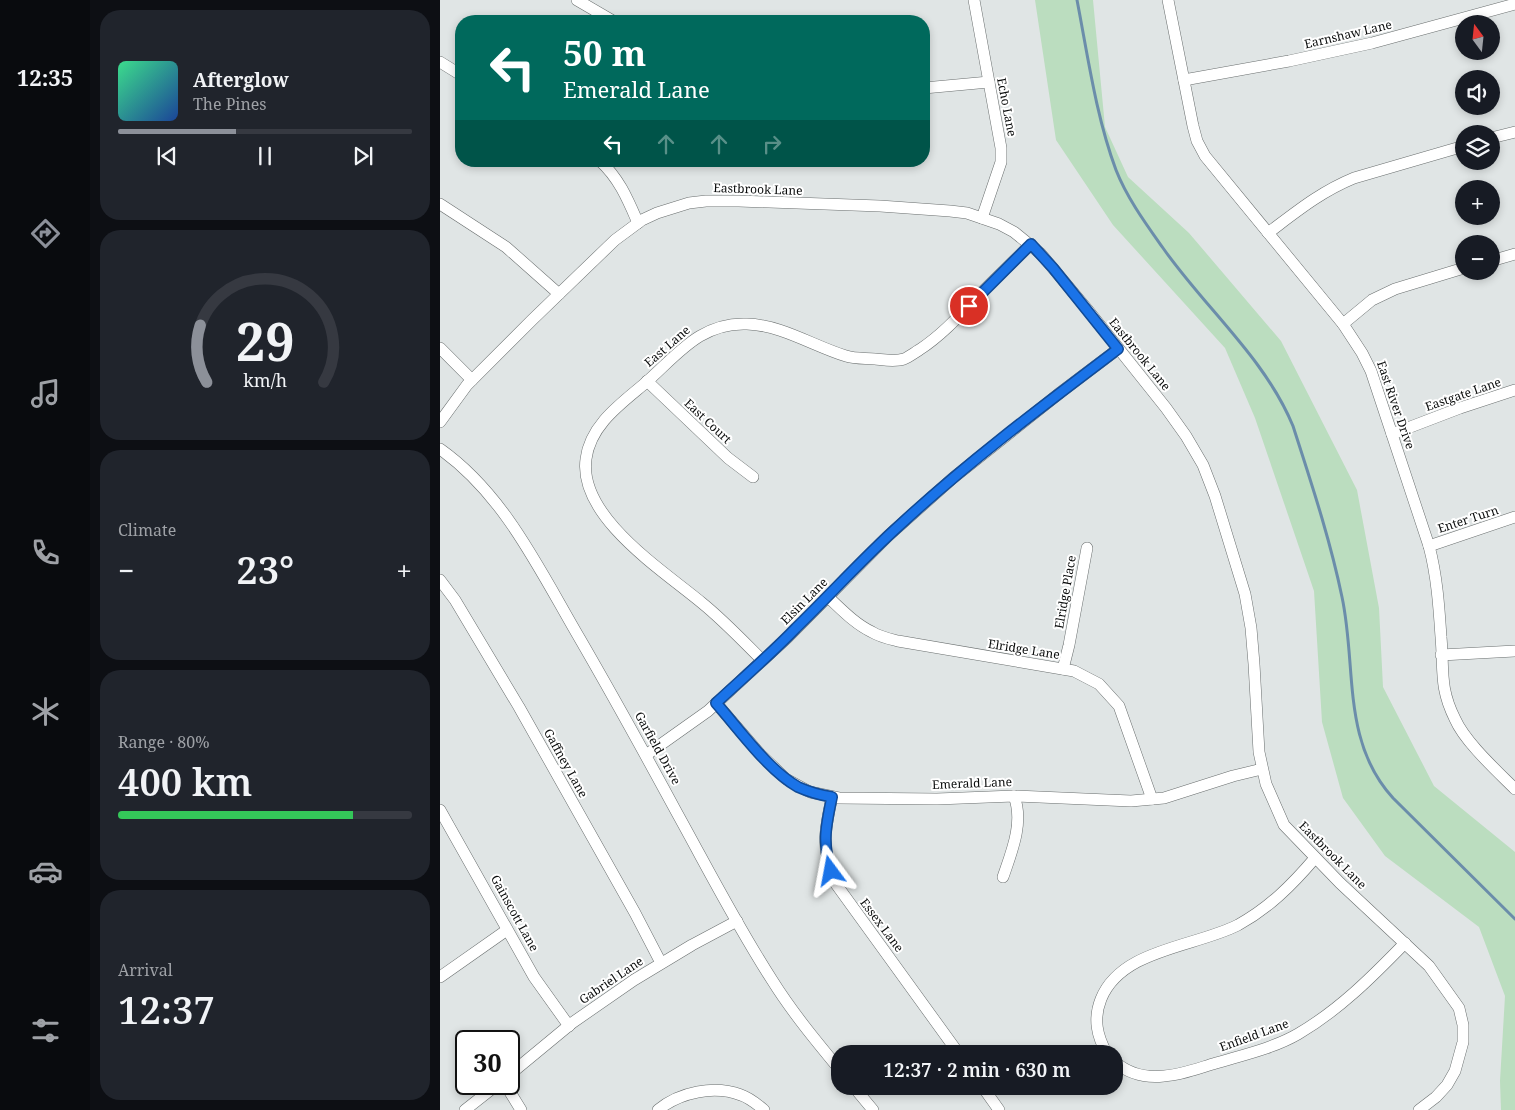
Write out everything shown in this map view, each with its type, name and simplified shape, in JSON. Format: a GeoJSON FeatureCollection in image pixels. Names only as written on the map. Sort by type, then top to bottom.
{"type":"FeatureCollection","features":[{"type":"Feature","properties":{"kind":"street"},"geometry":{"type":"LineString","coordinates":[[577,0],[603,15]]}},
{"type":"Feature","properties":{"kind":"street","name":"Echo Lane"},"geometry":{"type":"LineString","coordinates":[[974,0],[999,133],[1001,162],[982,218]]}},
{"type":"Feature","properties":{"kind":"street","name":"East River Drive"},"geometry":{"type":"LineString","coordinates":[[1168,0],[1193,126],[1205,156],[1343,324],[1371,371],[1429,546],[1434,568],[1442,639],[1444,691],[1455,721],[1476,748],[1515,788]]}},
{"type":"Feature","properties":{"kind":"street","name":"Earnshaw Lane"},"geometry":{"type":"LineString","coordinates":[[1184,80],[1289,61],[1372,43],[1515,4]]}},
{"type":"Feature","properties":{"kind":"street"},"geometry":{"type":"LineString","coordinates":[[440,62],[455,71]]}},
{"type":"Feature","properties":{"kind":"street"},"geometry":{"type":"LineString","coordinates":[[930,87],[988,82]]}},
{"type":"Feature","properties":{"kind":"street"},"geometry":{"type":"LineString","coordinates":[[1500,136],[1515,132]]}},
{"type":"Feature","properties":{"kind":"street"},"geometry":{"type":"LineString","coordinates":[[1268,233],[1325,192],[1354,178],[1455,149]]}},
{"type":"Feature","properties":{"kind":"street"},"geometry":{"type":"LineString","coordinates":[[606,167],[622,188],[638,223]]}},
{"type":"Feature","properties":{"kind":"street","name":"Eastbrook Lane"},"geometry":{"type":"LineString","coordinates":[[440,422],[472,380],[615,240],[638,223],[657,213],[689,204],[739,201],[950,211],[999,224],[1031,244],[1053,268],[1186,436],[1203,465],[1215,496],[1245,594],[1254,664],[1262,769],[1266,784],[1284,825],[1315,858],[1429,966],[1459,1008],[1463,1025],[1463,1042],[1455,1071],[1447,1085],[1425,1108]]}},
{"type":"Feature","properties":{"kind":"street"},"geometry":{"type":"LineString","coordinates":[[440,204],[506,247],[559,294]]}},
{"type":"Feature","properties":{"kind":"street","name":"East Lane"},"geometry":{"type":"LineString","coordinates":[[762,660],[702,602],[659,570],[633,547],[601,510],[588,485],[586,473],[586,460],[594,434],[611,412],[698,336],[718,327],[739,324],[759,325],[772,328],[848,357],[889,361],[906,359],[938,337],[1031,244]]}},
{"type":"Feature","properties":{"kind":"street"},"geometry":{"type":"LineString","coordinates":[[1500,258],[1515,254]]}},
{"type":"Feature","properties":{"kind":"street"},"geometry":{"type":"LineString","coordinates":[[1343,324],[1372,300],[1395,289],[1455,271]]}},
{"type":"Feature","properties":{"kind":"street"},"geometry":{"type":"LineString","coordinates":[[440,348],[472,380]]}},
{"type":"Feature","properties":{"kind":"street","name":"Elsin Lane"},"geometry":{"type":"LineString","coordinates":[[646,755],[690,725],[716,703],[828,597],[888,536],[953,478],[1118,349]]}},
{"type":"Feature","properties":{"kind":"street","name":"East Court"},"geometry":{"type":"LineString","coordinates":[[647,381],[728,458],[753,477]]}},
{"type":"Feature","properties":{"kind":"street","name":"Eastgate Lane"},"geometry":{"type":"LineString","coordinates":[[1392,434],[1460,408],[1515,390]]}},
{"type":"Feature","properties":{"kind":"street","name":"Garfield Drive"},"geometry":{"type":"LineString","coordinates":[[440,449],[453,458],[490,494],[505,515],[534,561],[646,755],[772,981],[810,1034],[831,1059]]}},
{"type":"Feature","properties":{"kind":"street","name":"Enter Turn"},"geometry":{"type":"LineString","coordinates":[[1429,546],[1515,517]]}},
{"type":"Feature","properties":{"kind":"street","name":"Elridge Place"},"geometry":{"type":"LineString","coordinates":[[1063,670],[1087,548]]}},
{"type":"Feature","properties":{"kind":"street","name":"Gaffney Lane"},"geometry":{"type":"LineString","coordinates":[[440,580],[460,607],[519,707],[661,963]]}},
{"type":"Feature","properties":{"kind":"street","name":"Elridge Lane"},"geometry":{"type":"LineString","coordinates":[[828,597],[851,618],[871,632],[891,639],[1074,672],[1099,684],[1119,706],[1152,799]]}},
{"type":"Feature","properties":{"kind":"street"},"geometry":{"type":"LineString","coordinates":[[1442,655],[1515,651]]}},
{"type":"Feature","properties":{"kind":"street","name":"Emerald Lane"},"geometry":{"type":"LineString","coordinates":[[716,703],[760,754],[786,779],[810,792],[832,797],[855,799],[937,799],[1014,796],[1131,801],[1164,798],[1233,776],[1262,769]]}},
{"type":"Feature","properties":{"kind":"street"},"geometry":{"type":"LineString","coordinates":[[1003,878],[1014,844],[1018,820],[1017,804],[1014,796]]}},
{"type":"Feature","properties":{"kind":"street","name":"Essex Lane"},"geometry":{"type":"LineString","coordinates":[[832,797],[824,834],[827,858],[836,884],[952,1045]]}},
{"type":"Feature","properties":{"kind":"street","name":"Gainscott Lane"},"geometry":{"type":"LineString","coordinates":[[440,810],[534,977],[569,1026]]}},
{"type":"Feature","properties":{"kind":"street"},"geometry":{"type":"LineString","coordinates":[[1103,1045],[1096,1021],[1098,1008],[1102,996],[1116,976],[1147,957],[1214,936],[1240,924],[1264,909],[1282,894],[1315,858]]}},
{"type":"Feature","properties":{"kind":"street","name":"Gabriel Lane"},"geometry":{"type":"LineString","coordinates":[[520,1066],[604,1000],[661,963],[737,921]]}},
{"type":"Feature","properties":{"kind":"street"},"geometry":{"type":"LineString","coordinates":[[440,977],[507,930]]}},
{"type":"Feature","properties":{"kind":"street","name":"Enfield Lane"},"geometry":{"type":"LineString","coordinates":[[1123,1069],[1138,1075],[1164,1076],[1192,1070],[1252,1052],[1297,1034],[1348,1000],[1405,943]]}},
{"type":"Feature","properties":{"kind":"street"},"geometry":{"type":"LineString","coordinates":[[658,1110],[686,1094],[716,1090],[742,1095],[764,1110]]}},
{"type":"Feature","properties":{"kind":"street"},"geometry":{"type":"LineString","coordinates":[[464,1110],[484,1095]]}},
{"type":"Feature","properties":{"kind":"street"},"geometry":{"type":"LineString","coordinates":[[512,1095],[522,1110]]}},
{"type":"Feature","properties":{"kind":"street"},"geometry":{"type":"LineString","coordinates":[[860,1095],[873,1110]]}},
{"type":"Feature","properties":{"kind":"street"},"geometry":{"type":"LineString","coordinates":[[988,1095],[998,1110]]}},
{"type":"Feature","properties":{"kind":"green space"},"geometry":{"type":"Polygon","coordinates":[[[1035,0],[1093,0],[1105,127],[1128,177],[1189,233],[1281,341],[1357,490],[1379,608],[1383,687],[1434,786],[1515,852],[1515,1110],[1501,1110],[1500,1081],[1505,996],[1479,927],[1385,856],[1343,798],[1322,722],[1314,591],[1255,418],[1225,348],[1113,225],[1056,140],[1035,0]]]}},
{"type":"Feature","properties":{"kind":"waterway"},"geometry":{"type":"LineString","coordinates":[[1077,0],[1103,129],[1116,170],[1131,201],[1179,270],[1267,378],[1293,426],[1326,532],[1337,575],[1346,623],[1358,728],[1365,752],[1376,776],[1393,798],[1515,919]]}},
{"type":"Feature","properties":{"kind":"route"},"geometry":{"type":"LineString","coordinates":[[831,871],[827,858],[824,834],[832,797],[810,792],[786,779],[760,754],[716,703],[788,637],[888,536],[953,478],[1118,349],[1053,268],[1031,244],[969,306]]}}]}
